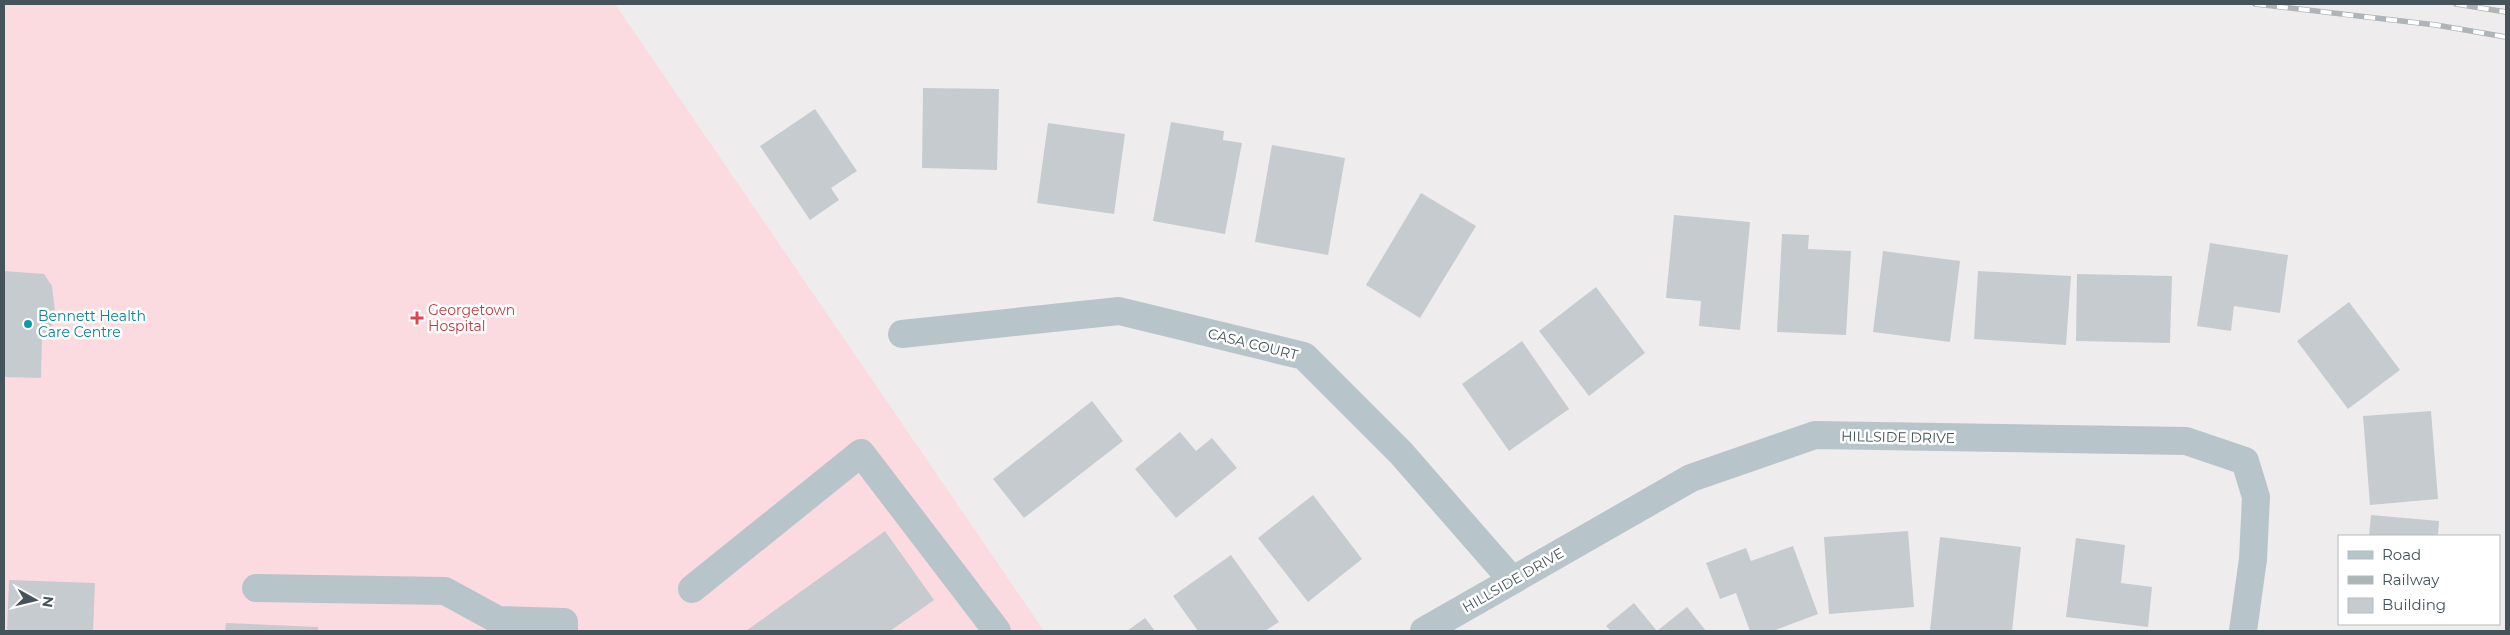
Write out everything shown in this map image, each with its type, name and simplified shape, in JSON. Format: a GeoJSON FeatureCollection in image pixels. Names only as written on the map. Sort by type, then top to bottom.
{"type":"FeatureCollection","features":[{"type":"Feature","properties":{"kind":"street","name":"CASA COURT"},"geometry":{"type":"LineString","coordinates":[[902,334],[1119,311],[1304,356],[1401,454],[1512,580]]}},
{"type":"Feature","properties":{"kind":"street","name":"HILLSIDE DRIVE"},"geometry":{"type":"LineString","coordinates":[[1424,631],[1691,478],[1815,435],[2186,441],[2245,462],[2256,497],[2253,559],[2243,631]]}},
{"type":"Feature","properties":{"kind":"street"},"geometry":{"type":"LineString","coordinates":[[692,589],[861,453],[988,628]]}},
{"type":"Feature","properties":{"kind":"street"},"geometry":{"type":"LineString","coordinates":[[256,588],[445,591],[476,620],[564,622],[564,631]]}},
{"type":"Feature","properties":{"kind":"shaded area","name":"Georgetown Hospital"},"geometry":{"type":"Polygon","coordinates":[[[4,4],[615,4],[1044,631],[4,631],[4,4]]]}},
{"type":"Feature","properties":{"kind":"building"},"geometry":{"type":"Polygon","coordinates":[[[923,88],[999,89],[997,170],[922,168],[923,88]]]}},
{"type":"Feature","properties":{"kind":"building"},"geometry":{"type":"Polygon","coordinates":[[[815,109],[857,171],[831,188],[839,200],[810,220],[760,146],[815,109]]]}},
{"type":"Feature","properties":{"kind":"building"},"geometry":{"type":"Polygon","coordinates":[[[1171,122],[1224,131],[1223,140],[1242,143],[1225,234],[1153,221],[1171,122]]]}},
{"type":"Feature","properties":{"kind":"building"},"geometry":{"type":"Polygon","coordinates":[[[1048,123],[1125,134],[1114,214],[1037,203],[1048,123]]]}},
{"type":"Feature","properties":{"kind":"building"},"geometry":{"type":"Polygon","coordinates":[[[1272,145],[1345,158],[1328,255],[1255,242],[1272,145]]]}},
{"type":"Feature","properties":{"kind":"building"},"geometry":{"type":"Polygon","coordinates":[[[1421,193],[1476,226],[1420,318],[1366,285],[1421,193]]]}},
{"type":"Feature","properties":{"kind":"building"},"geometry":{"type":"Polygon","coordinates":[[[1674,215],[1750,222],[1740,330],[1699,326],[1701,301],[1666,298],[1674,215]]]}},
{"type":"Feature","properties":{"kind":"building"},"geometry":{"type":"Polygon","coordinates":[[[1782,234],[1809,235],[1808,249],[1851,251],[1846,335],[1777,332],[1782,234]]]}},
{"type":"Feature","properties":{"kind":"building"},"geometry":{"type":"Polygon","coordinates":[[[2210,243],[2288,255],[2280,313],[2234,306],[2231,331],[2197,326],[2210,243]]]}},
{"type":"Feature","properties":{"kind":"building"},"geometry":{"type":"Polygon","coordinates":[[[1883,251],[1960,261],[1950,342],[1873,332],[1883,251]]]}},
{"type":"Feature","properties":{"kind":"building","name":"Bennett Health Care Centre"},"geometry":{"type":"Polygon","coordinates":[[[4,271],[44,274],[52,286],[55,312],[49,337],[42,338],[41,378],[4,377],[4,271]]]}},
{"type":"Feature","properties":{"kind":"building"},"geometry":{"type":"Polygon","coordinates":[[[1978,271],[2071,276],[2066,345],[1974,339],[1978,271]]]}},
{"type":"Feature","properties":{"kind":"building"},"geometry":{"type":"Polygon","coordinates":[[[2077,274],[2172,276],[2170,343],[2076,341],[2077,274]]]}},
{"type":"Feature","properties":{"kind":"building"},"geometry":{"type":"Polygon","coordinates":[[[1596,287],[1645,353],[1589,396],[1539,331],[1596,287]]]}},
{"type":"Feature","properties":{"kind":"building"},"geometry":{"type":"Polygon","coordinates":[[[2349,302],[2400,370],[2348,409],[2297,341],[2349,302]]]}},
{"type":"Feature","properties":{"kind":"building"},"geometry":{"type":"Polygon","coordinates":[[[1522,341],[1569,409],[1509,451],[1462,384],[1522,341]]]}},
{"type":"Feature","properties":{"kind":"building"},"geometry":{"type":"Polygon","coordinates":[[[1092,401],[1123,441],[1024,518],[993,479],[1092,401]]]}},
{"type":"Feature","properties":{"kind":"building"},"geometry":{"type":"Polygon","coordinates":[[[2431,411],[2438,499],[2370,505],[2363,416],[2431,411]]]}},
{"type":"Feature","properties":{"kind":"building"},"geometry":{"type":"Polygon","coordinates":[[[1180,432],[1196,451],[1212,438],[1237,468],[1176,518],[1135,469],[1180,432]]]}},
{"type":"Feature","properties":{"kind":"building"},"geometry":{"type":"Polygon","coordinates":[[[1313,495],[1362,559],[1308,602],[1258,538],[1313,495]]]}},
{"type":"Feature","properties":{"kind":"building"},"geometry":{"type":"Polygon","coordinates":[[[2371,515],[2439,521],[2438,535],[2369,535],[2371,515]]]}},
{"type":"Feature","properties":{"kind":"building"},"geometry":{"type":"Polygon","coordinates":[[[885,531],[934,600],[890,631],[746,631],[885,531]]]}},
{"type":"Feature","properties":{"kind":"building"},"geometry":{"type":"Polygon","coordinates":[[[1908,531],[1914,607],[1829,614],[1824,537],[1908,531]]]}},
{"type":"Feature","properties":{"kind":"building"},"geometry":{"type":"Polygon","coordinates":[[[1940,537],[2021,547],[2012,631],[1930,630],[1940,537]]]}},
{"type":"Feature","properties":{"kind":"building"},"geometry":{"type":"Polygon","coordinates":[[[2076,538],[2125,545],[2121,583],[2152,587],[2148,627],[2066,617],[2076,538]]]}},
{"type":"Feature","properties":{"kind":"building"},"geometry":{"type":"Polygon","coordinates":[[[1793,546],[1818,614],[1773,631],[1750,631],[1736,593],[1720,599],[1706,563],[1746,548],[1751,561],[1793,546]]]}},
{"type":"Feature","properties":{"kind":"building"},"geometry":{"type":"Polygon","coordinates":[[[1231,555],[1279,622],[1265,631],[1198,631],[1173,596],[1231,555]]]}},
{"type":"Feature","properties":{"kind":"building"},"geometry":{"type":"Polygon","coordinates":[[[9,580],[95,583],[93,631],[7,631],[9,580]]]}},
{"type":"Feature","properties":{"kind":"building"},"geometry":{"type":"Polygon","coordinates":[[[1634,603],[1657,631],[1611,631],[1606,626],[1634,603]]]}},
{"type":"Feature","properties":{"kind":"building"},"geometry":{"type":"Polygon","coordinates":[[[1687,607],[1706,631],[1657,631],[1687,607]]]}},
{"type":"Feature","properties":{"kind":"building"},"geometry":{"type":"Polygon","coordinates":[[[1145,618],[1155,631],[1127,631],[1145,618]]]}},
{"type":"Feature","properties":{"kind":"building"},"geometry":{"type":"Polygon","coordinates":[[[226,623],[318,627],[318,631],[225,631],[226,623]]]}},
{"type":"Feature","properties":{"kind":"railway"},"geometry":{"type":"LineString","coordinates":[[2255,4],[2436,25],[2506,37]]}},
{"type":"Feature","properties":{"kind":"railway"},"geometry":{"type":"LineString","coordinates":[[2456,4],[2506,12]]}},
{"type":"Feature","properties":{"kind":"place","name":"Georgetown Hospital"},"geometry":{"type":"Point","coordinates":[417,318]}},
{"type":"Feature","properties":{"kind":"place","name":"Bennett Health Care Centre"},"geometry":{"type":"Point","coordinates":[28,324]}}]}
